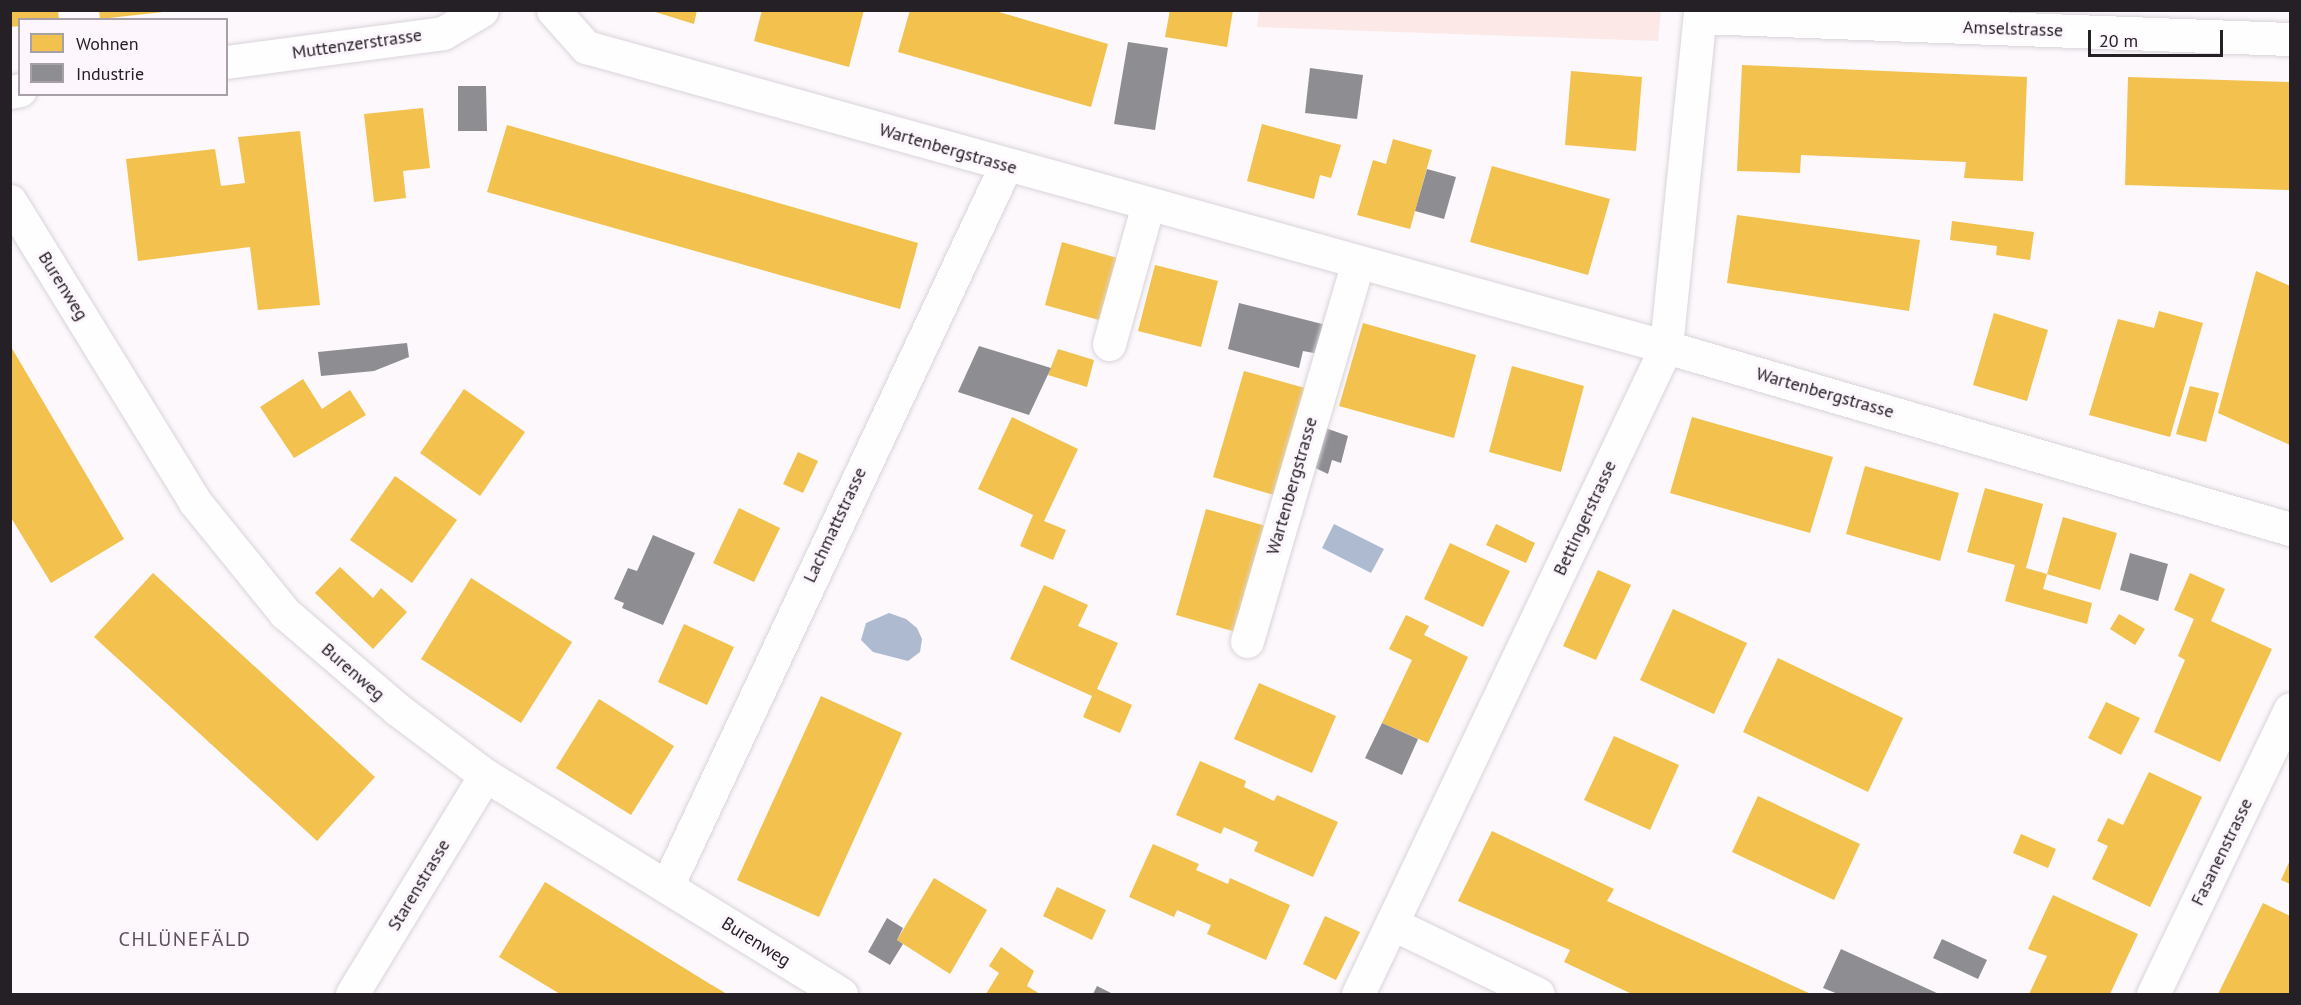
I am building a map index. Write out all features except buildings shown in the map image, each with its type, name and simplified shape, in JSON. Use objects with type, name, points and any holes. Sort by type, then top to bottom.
[{"type":"street","name":"Muttenzerstrasse","points":[[228,62],[443,33],[482,10]]},
{"type":"street","name":"Wartenbergstrasse","points":[[553,10],[586,47],[1666,347],[2290,529]]},
{"type":"street","name":"Amselstrasse","points":[[1700,14],[2290,39]]},
{"type":"street","name":"Bettingerstrasse","points":[[1358,994],[1666,347],[1700,14]]},
{"type":"street","name":"Lachmattstrasse","points":[[667,886],[1006,165]]},
{"type":"street","name":"Burenweg","points":[[10,201],[195,502],[285,613],[397,710],[485,775],[841,994]]},
{"type":"street","points":[[1109,344],[1148,204]]},
{"type":"street","name":"Wartenbergstrasse","points":[[1247,641],[1358,262]]},
{"type":"street","name":"Fasanenstrasse","points":[[2152,994],[2290,709]]},
{"type":"street","name":"Starenstrasse","points":[[352,994],[485,775]]},
{"type":"street","points":[[1393,924],[1538,994]]},
{"type":"shaded area","points":[[1259,10],[1661,11],[1658,41],[1257,27]]},
{"type":"water","points":[[1334,524],[1384,549],[1371,573],[1322,548]]},
{"type":"water","points":[[889,613],[906,619],[917,628],[922,639],[920,652],[908,661],[873,652],[861,640],[866,623]]},
{"type":"district","name":"CHLÜNEFÄLD","points":[[185,939]]}]
